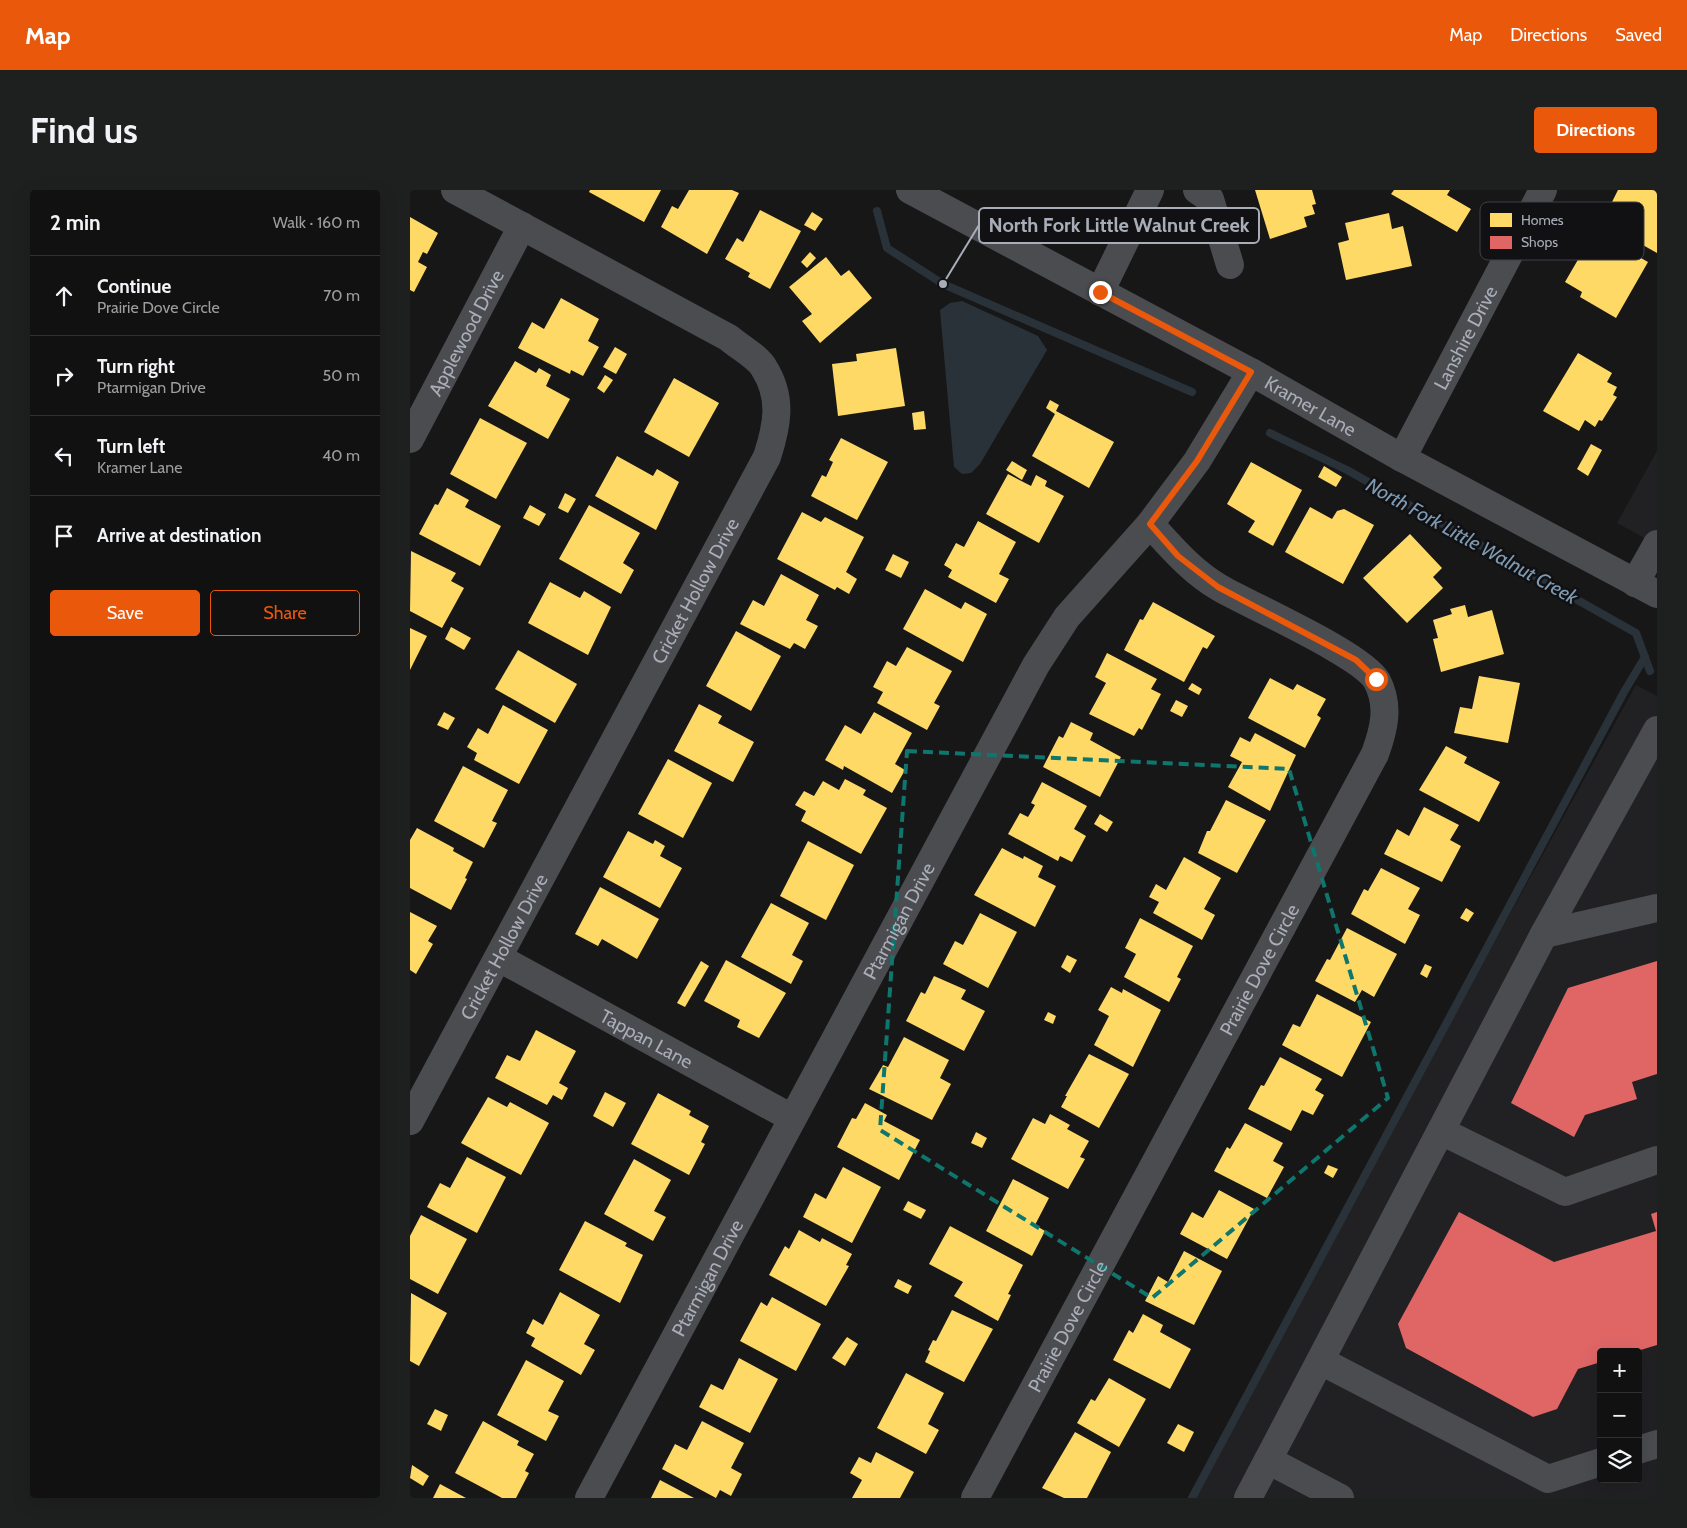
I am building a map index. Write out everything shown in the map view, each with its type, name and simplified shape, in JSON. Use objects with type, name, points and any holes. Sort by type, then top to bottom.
[{"type":"street","name":"Cricket Hollow Drive","points":[[410,1122],[767,457],[777,426],[776,397],[764,366],[729,338],[455,190]]},
{"type":"street","name":"Kramer Lane","points":[[910,190],[1251,372],[1402,458],[1646,589]]},
{"type":"street","points":[[1100,292],[1150,190]]},
{"type":"street","points":[[1197,190],[1210,199],[1230,265]]},
{"type":"street","name":"Lanshire Drive","points":[[1537,202],[1543,190]]},
{"type":"street","name":"Applewood Drive","points":[[410,439],[522,226]]},
{"type":"street","name":"Lanshire Drive","points":[[1402,458],[1506,260]]},
{"type":"street","name":"Ptarmigan Drive","points":[[589,1498],[1036,665],[1066,617],[1150,524],[1197,461],[1251,372]]},
{"type":"street","name":"Prairie Dove Circle","points":[[975,1498],[1375,754],[1384,727],[1385,701],[1376,679],[1356,660],[1218,587],[1178,556],[1150,524]]},
{"type":"street","points":[[1646,589],[1657,544]]},
{"type":"street","points":[[1248,1498],[1544,934],[1657,730]]},
{"type":"street","points":[[1544,934],[1657,908]]},
{"type":"street","name":"Tappan Lane","points":[[499,958],[792,1118]]},
{"type":"street","points":[[1441,1131],[1565,1192],[1657,1160]]},
{"type":"street","points":[[1321,1361],[1548,1479],[1597,1463]]},
{"type":"street","points":[[1642,1449],[1657,1444]]},
{"type":"street","points":[[1268,1460],[1340,1498]]},
{"type":"highlighted area","points":[[907,751],[1289,769],[1388,1098],[1152,1298],[880,1130]]},
{"type":"shaded area","points":[[962,301],[1038,336],[1047,350],[980,464],[971,473],[962,474],[954,467],[940,310],[950,303]]},
{"type":"shaded area","points":[[1657,451],[1657,545],[1617,523]]},
{"type":"shaded area","points":[[1636,685],[1657,696],[1657,1498],[1189,1498]]},
{"type":"building: Homes","points":[[590,190],[661,190],[644,222],[589,192]]},
{"type":"building: Homes","points":[[689,190],[732,190],[739,193],[707,254],[661,227],[672,206],[678,209]]},
{"type":"building: Homes","points":[[1255,190],[1312,190],[1316,204],[1312,205],[1315,214],[1304,217],[1307,227],[1270,239]]},
{"type":"building: Homes","points":[[1394,190],[1450,190],[1447,195],[1471,209],[1457,232],[1391,194]]},
{"type":"building: Homes","points":[[1618,190],[1657,190],[1657,253],[1644,246],[1644,202],[1612,202]]},
{"type":"building: Homes","points":[[760,210],[801,231],[770,289],[748,277],[750,273],[725,259],[737,238],[743,242]]},
{"type":"building: Homes","points":[[812,212],[823,219],[815,231],[804,225]]},
{"type":"building: Homes","points":[[1389,213],[1392,229],[1403,226],[1412,266],[1346,280],[1338,243],[1349,240],[1345,223]]},
{"type":"building: Homes","points":[[410,217],[438,233],[427,254],[423,252],[418,262],[427,267],[414,292],[410,290]]},
{"type":"building: Homes","points":[[810,252],[816,258],[807,268],[801,262]]},
{"type":"building: Homes","points":[[826,257],[841,276],[849,270],[872,298],[820,343],[802,321],[812,314],[789,287]]},
{"type":"building: Homes","points":[[1578,260],[1644,260],[1648,262],[1616,318],[1580,297],[1582,292],[1565,282]]},
{"type":"building: Homes","points":[[561,298],[599,319],[588,341],[599,347],[583,376],[571,370],[570,374],[518,348],[532,322],[544,329]]},
{"type":"building: Homes","points":[[615,347],[627,354],[616,374],[603,367]]},
{"type":"building: Homes","points":[[896,348],[905,406],[838,416],[832,364],[857,361],[856,354]]},
{"type":"building: Homes","points":[[1578,353],[1612,373],[1607,382],[1617,387],[1613,395],[1617,397],[1602,421],[1599,420],[1595,427],[1585,420],[1579,431],[1543,411]]},
{"type":"building: Homes","points":[[515,361],[536,373],[539,368],[551,375],[546,386],[570,399],[548,439],[488,406]]},
{"type":"building: Homes","points":[[605,375],[613,380],[604,393],[597,388]]},
{"type":"building: Homes","points":[[674,378],[719,403],[689,457],[644,432]]},
{"type":"building: Homes","points":[[1050,400],[1059,405],[1056,411],[1114,442],[1089,488],[1032,456],[1055,414],[1046,408]]},
{"type":"building: Homes","points":[[924,411],[926,429],[914,430],[912,413]]},
{"type":"building: Homes","points":[[480,418],[527,443],[496,499],[450,474]]},
{"type":"building: Homes","points":[[841,438],[888,462],[857,520],[811,496],[822,475],[826,477],[833,462],[829,460]]},
{"type":"building: Homes","points":[[1591,444],[1602,450],[1588,476],[1577,469]]},
{"type":"building: Homes","points":[[617,456],[653,476],[657,469],[679,482],[656,530],[595,496]]},
{"type":"building: Homes","points":[[1012,461],[1027,470],[1022,480],[1006,470]]},
{"type":"building: Homes","points":[[1251,462],[1302,490],[1273,546],[1248,532],[1255,521],[1227,504]]},
{"type":"building: Homes","points":[[1324,466],[1342,477],[1336,487],[1318,477]]},
{"type":"building: Homes","points":[[1008,474],[1031,486],[1036,475],[1047,481],[1045,486],[1064,496],[1039,543],[986,514]]},
{"type":"building: Homes","points":[[447,488],[469,500],[465,507],[501,526],[480,566],[419,534],[435,504],[438,505]]},
{"type":"building: Homes","points":[[565,493],[576,499],[568,513],[558,508]]},
{"type":"building: Homes","points":[[530,505],[546,514],[539,526],[523,518]]},
{"type":"building: Homes","points":[[589,505],[640,533],[623,563],[634,570],[621,594],[559,559]]},
{"type":"building: Homes","points":[[1310,507],[1332,519],[1337,511],[1344,509],[1374,525],[1343,584],[1285,552]]},
{"type":"building: Homes","points":[[802,512],[821,522],[825,517],[864,537],[846,572],[857,579],[849,594],[837,587],[835,590],[777,559]]},
{"type":"building: Homes","points":[[978,521],[1016,542],[999,574],[1009,579],[996,603],[948,577],[952,570],[944,565],[956,543],[964,547]]},
{"type":"building: Homes","points":[[1410,534],[1442,568],[1433,577],[1443,588],[1407,623],[1363,578]]},
{"type":"building: Homes","points":[[411,551],[456,573],[451,581],[464,588],[442,628],[410,611]]},
{"type":"building: Homes","points":[[893,554],[909,562],[901,578],[885,570]]},
{"type":"building: Homes","points":[[781,574],[819,595],[806,620],[818,626],[805,649],[794,643],[790,649],[740,624],[753,600],[764,606]]},
{"type":"building: Homes","points":[[550,582],[580,598],[584,591],[611,607],[588,655],[528,623]]},
{"type":"building: Homes","points":[[925,589],[961,609],[965,602],[987,614],[963,662],[903,629]]},
{"type":"building: Homes","points":[[1153,602],[1215,636],[1207,649],[1203,647],[1184,682],[1124,650],[1140,619],[1143,620]]},
{"type":"building: Homes","points":[[1465,605],[1468,617],[1492,610],[1504,654],[1441,672],[1433,639],[1438,638],[1433,620],[1452,614],[1450,609]]},
{"type":"building: Homes","points":[[451,627],[471,638],[464,650],[445,639]]},
{"type":"building: Homes","points":[[410,628],[427,636],[410,670]]},
{"type":"building: Homes","points":[[736,631],[781,656],[751,711],[706,686]]},
{"type":"building: Homes","points":[[907,647],[952,671],[934,703],[940,706],[927,730],[877,703],[883,692],[873,687],[887,661],[896,666]]},
{"type":"building: Homes","points":[[518,650],[577,684],[555,723],[495,689]]},
{"type":"building: Homes","points":[[1107,653],[1157,679],[1151,689],[1161,694],[1142,730],[1139,728],[1134,736],[1089,714],[1106,683],[1095,677]]},
{"type":"building: Homes","points":[[1479,676],[1520,683],[1508,743],[1454,733],[1460,707],[1472,709]]},
{"type":"building: Homes","points":[[1270,678],[1293,690],[1297,684],[1326,699],[1317,715],[1321,718],[1305,748],[1248,718]]},
{"type":"building: Homes","points":[[1192,683],[1202,689],[1199,695],[1188,689]]},
{"type":"building: Homes","points":[[1176,700],[1188,706],[1182,717],[1170,711]]},
{"type":"building: Homes","points":[[699,704],[722,716],[718,723],[754,742],[733,782],[674,751]]},
{"type":"building: Homes","points":[[503,705],[548,730],[519,784],[474,760],[477,753],[467,747],[478,728],[488,734]]},
{"type":"building: Homes","points":[[444,712],[455,718],[448,730],[437,725]]},
{"type":"building: Homes","points":[[874,712],[912,733],[895,764],[905,770],[892,793],[844,766],[843,770],[825,760],[845,725],[861,734]]},
{"type":"building: Homes","points":[[1071,722],[1093,733],[1090,740],[1121,757],[1100,797],[1043,767],[1059,736],[1063,738]]},
{"type":"building: Homes","points":[[1255,733],[1296,755],[1270,811],[1228,787],[1242,762],[1230,756],[1240,737],[1250,742]]},
{"type":"building: Homes","points":[[1446,746],[1467,757],[1464,763],[1500,782],[1479,822],[1419,790]]},
{"type":"building: Homes","points":[[668,759],[712,783],[683,838],[638,814]]},
{"type":"building: Homes","points":[[463,766],[508,790],[492,821],[497,823],[484,848],[434,821]]},
{"type":"building: Homes","points":[[845,779],[866,790],[863,795],[887,808],[861,854],[801,821],[806,811],[795,805],[804,791],[814,796],[823,781],[839,790]]},
{"type":"building: Homes","points":[[1042,782],[1087,806],[1074,829],[1086,836],[1072,862],[1060,856],[1058,861],[1008,834],[1020,813],[1028,817],[1035,805],[1031,803]]},
{"type":"building: Homes","points":[[1226,800],[1266,820],[1237,873],[1198,853],[1207,831],[1210,831]]},
{"type":"building: Homes","points":[[1424,807],[1459,825],[1450,840],[1461,846],[1442,882],[1384,854],[1397,829],[1409,836]]},
{"type":"building: Homes","points":[[1100,814],[1113,822],[1107,832],[1094,824]]},
{"type":"building: Homes","points":[[417,828],[454,848],[453,851],[473,862],[465,878],[467,879],[451,910],[410,888],[410,840]]},
{"type":"building: Homes","points":[[628,831],[653,844],[655,840],[665,846],[660,856],[682,868],[660,908],[603,877]]},
{"type":"building: Homes","points":[[808,841],[854,865],[826,920],[780,896]]},
{"type":"building: Homes","points":[[1002,848],[1023,859],[1024,856],[1043,866],[1038,877],[1056,886],[1035,927],[974,895]]},
{"type":"building: Homes","points":[[1184,857],[1221,878],[1204,909],[1215,915],[1202,940],[1153,913],[1159,902],[1149,897],[1156,884],[1166,890]]},
{"type":"building: Homes","points":[[1381,868],[1420,888],[1408,909],[1420,915],[1405,944],[1351,914],[1364,889],[1368,891]]},
{"type":"building: Homes","points":[[600,887],[659,919],[637,959],[602,939],[598,946],[575,934]]},
{"type":"building: Homes","points":[[771,903],[809,923],[792,955],[803,961],[791,984],[741,957]]},
{"type":"building: Homes","points":[[1466,908],[1474,913],[1468,922],[1460,918]]},
{"type":"building: Homes","points":[[410,912],[437,926],[428,941],[433,944],[416,974],[410,970]]},
{"type":"building: Homes","points":[[980,913],[1017,932],[988,988],[943,964],[955,941],[963,945]]},
{"type":"building: Homes","points":[[1140,918],[1193,946],[1177,977],[1181,979],[1169,1002],[1124,977],[1136,954],[1125,948]]},
{"type":"building: Homes","points":[[1347,928],[1397,954],[1374,997],[1362,990],[1355,1002],[1315,981],[1327,959],[1330,960]]},
{"type":"building: Homes","points":[[1067,955],[1077,960],[1070,973],[1061,967]]},
{"type":"building: Homes","points":[[726,960],[786,993],[759,1038],[737,1027],[740,1020],[704,1001]]},
{"type":"building: Homes","points":[[701,961],[709,966],[685,1007],[677,1003]]},
{"type":"building: Homes","points":[[1425,964],[1432,967],[1427,978],[1420,974]]},
{"type":"building: Homes","points":[[934,976],[966,990],[961,999],[985,1011],[964,1051],[906,1021],[921,992],[925,994]]},
{"type":"building: Homes","points":[[1111,987],[1122,993],[1123,989],[1161,1010],[1133,1067],[1094,1045],[1109,1016],[1098,1010]]},
{"type":"building: Homes","points":[[1317,994],[1371,1022],[1342,1077],[1282,1045],[1293,1024],[1300,1027]]},
{"type":"building: Homes","points":[[1048,1012],[1056,1016],[1053,1024],[1044,1020]]},
{"type":"building: Homes","points":[[536,1030],[576,1051],[559,1083],[568,1088],[562,1100],[553,1095],[547,1105],[495,1078],[507,1055],[520,1061]]},
{"type":"building: Homes","points":[[904,1037],[949,1060],[940,1078],[951,1084],[932,1120],[869,1089],[883,1065],[888,1067]]},
{"type":"building: Homes","points":[[1089,1054],[1129,1074],[1099,1128],[1061,1107],[1067,1096],[1065,1096]]},
{"type":"building: Homes","points":[[1280,1057],[1322,1079],[1315,1090],[1324,1095],[1313,1115],[1302,1110],[1291,1131],[1248,1109],[1261,1085],[1264,1086]]},
{"type":"building: Homes","points":[[605,1092],[626,1103],[613,1127],[593,1116]]},
{"type":"building: Homes","points":[[658,1093],[691,1111],[689,1115],[709,1126],[701,1142],[705,1144],[689,1175],[631,1144]]},
{"type":"building: Homes","points":[[488,1097],[507,1107],[510,1102],[549,1123],[521,1175],[461,1143]]},
{"type":"building: Homes","points":[[865,1103],[887,1115],[884,1121],[920,1140],[899,1180],[837,1147],[852,1118],[856,1119]]},
{"type":"building: Homes","points":[[1050,1114],[1070,1125],[1067,1129],[1089,1141],[1080,1157],[1085,1159],[1068,1189],[1011,1159],[1033,1118],[1045,1124]]},
{"type":"building: Homes","points":[[1245,1123],[1283,1143],[1273,1161],[1284,1167],[1267,1198],[1214,1171],[1227,1147],[1230,1149]]},
{"type":"building: Homes","points":[[976,1132],[987,1138],[982,1148],[971,1143]]},
{"type":"building: Homes","points":[[467,1157],[506,1177],[477,1233],[427,1207],[440,1183],[450,1188]]},
{"type":"building: Homes","points":[[634,1159],[671,1180],[654,1211],[666,1217],[653,1241],[604,1214]]},
{"type":"building: Homes","points":[[1328,1165],[1338,1169],[1333,1178],[1324,1173]]},
{"type":"building: Homes","points":[[843,1167],[881,1187],[852,1243],[803,1217],[815,1193],[826,1199]]},
{"type":"building: Homes","points":[[1013,1179],[1049,1198],[1035,1225],[1045,1231],[1032,1256],[986,1231]]},
{"type":"building: Homes","points":[[1219,1190],[1254,1209],[1227,1259],[1180,1234],[1192,1212],[1203,1218]]},
{"type":"building: Homes","points":[[908,1201],[926,1210],[921,1219],[903,1210]]},
{"type":"building: Homes","points":[[421,1215],[467,1239],[438,1294],[410,1279],[410,1236]]},
{"type":"building: Homes","points":[[585,1221],[627,1243],[625,1246],[643,1255],[620,1303],[559,1270]]},
{"type":"building: Homes","points":[[950,1226],[1023,1265],[1008,1294],[1011,1295],[998,1321],[954,1296],[963,1282],[929,1264]]},
{"type":"building: Homes","points":[[799,1230],[820,1242],[822,1238],[852,1254],[846,1265],[849,1266],[826,1306],[769,1275],[785,1246],[789,1249]]},
{"type":"building: Homes","points":[[1184,1251],[1222,1271],[1194,1325],[1145,1301],[1158,1276],[1168,1282]]},
{"type":"building: Homes","points":[[898,1279],[912,1286],[908,1294],[894,1287]]},
{"type":"building: Homes","points":[[560,1292],[600,1315],[584,1344],[595,1350],[581,1375],[531,1346],[535,1338],[526,1333],[533,1319],[543,1325]]},
{"type":"building: Homes","points":[[411,1293],[447,1313],[419,1366],[410,1361]]},
{"type":"building: Homes","points":[[772,1297],[821,1324],[796,1371],[740,1341],[761,1302],[767,1306]]},
{"type":"building: Homes","points":[[952,1310],[993,1329],[964,1382],[925,1362],[933,1340],[936,1341]]},
{"type":"building: Homes","points":[[1143,1314],[1163,1325],[1160,1332],[1191,1349],[1170,1389],[1113,1360],[1129,1330],[1133,1333]]},
{"type":"building: Homes","points":[[847,1337],[858,1344],[845,1366],[832,1358]]},
{"type":"building: Homes","points":[[739,1358],[778,1379],[750,1433],[699,1407],[711,1384],[723,1390]]},
{"type":"building: Homes","points":[[526,1360],[564,1381],[548,1411],[559,1416],[546,1441],[497,1415]]},
{"type":"building: Homes","points":[[906,1373],[944,1393],[928,1424],[939,1430],[926,1454],[877,1428]]},
{"type":"building: Homes","points":[[1109,1378],[1146,1399],[1119,1447],[1077,1423],[1091,1399],[1095,1401]]},
{"type":"building: Homes","points":[[435,1409],[448,1415],[441,1431],[427,1424]]},
{"type":"building: Homes","points":[[483,1421],[519,1441],[517,1445],[534,1454],[525,1471],[529,1473],[516,1498],[502,1498],[455,1473]]},
{"type":"building: Homes","points":[[702,1421],[744,1443],[731,1468],[742,1474],[731,1496],[720,1490],[716,1498],[662,1469],[675,1444],[687,1450]]},
{"type":"building: Homes","points":[[1178,1424],[1194,1432],[1184,1452],[1167,1443]]},
{"type":"building: Homes","points":[[1075,1432],[1111,1452],[1087,1498],[1064,1498],[1042,1488]]},
{"type":"building: Homes","points":[[876,1452],[914,1472],[900,1498],[852,1498],[862,1480],[850,1473],[859,1457],[871,1463]]},
{"type":"building: Homes","points":[[412,1465],[429,1476],[423,1486],[410,1478]]},
{"type":"building: Homes","points":[[660,1480],[694,1498],[651,1498]]},
{"type":"building: Homes","points":[[440,1484],[466,1498],[433,1498]]},
{"type":"building: Shops","points":[[1657,961],[1657,1074],[1632,1082],[1637,1099],[1585,1115],[1574,1137],[1511,1103],[1568,988]]},
{"type":"building: Shops","points":[[1459,1212],[1554,1262],[1656,1231],[1651,1214],[1657,1212],[1657,1345],[1642,1350],[1642,1348],[1597,1348],[1597,1363],[1578,1369],[1557,1409],[1533,1417],[1406,1348],[1398,1324]]},
{"type":"waterway","name":"North Fork Little Walnut Creek","points":[[877,211],[887,248],[943,284],[1192,392]]},
{"type":"waterway","name":"North Fork Little Walnut Creek","points":[[1270,433],[1347,470],[1636,633],[1650,671]]},
{"type":"waterway","points":[[1192,1498],[1624,692],[1645,657]]},
{"type":"place","name":"North Fork Little Walnut Creek","points":[[943,284]]},
{"type":"route","points":[[1100,292],[1251,372],[1197,461],[1150,524],[1178,556],[1218,587],[1356,660],[1376,679]]}]
